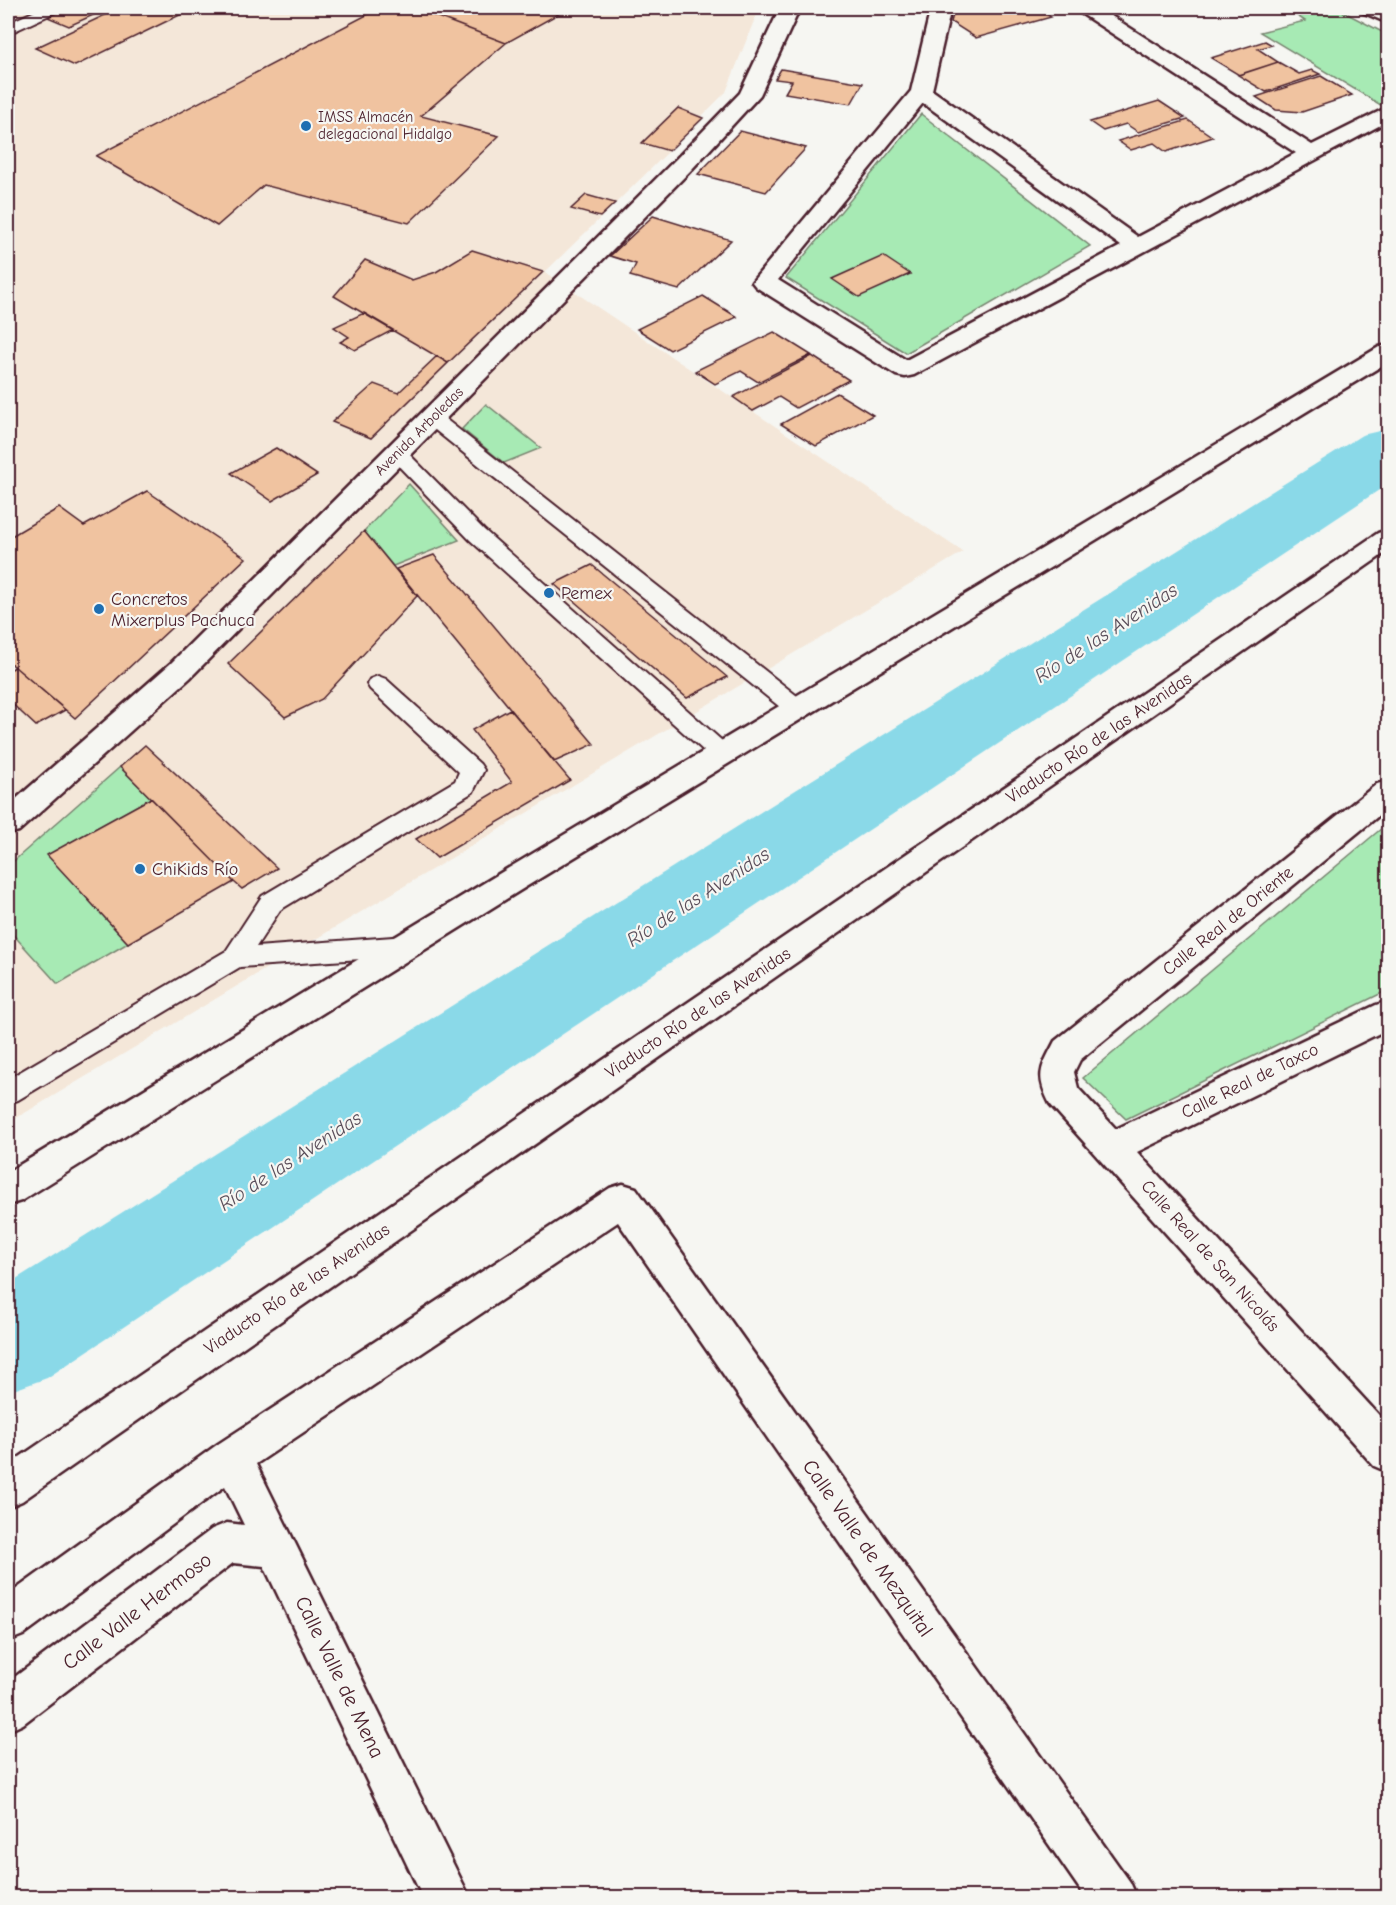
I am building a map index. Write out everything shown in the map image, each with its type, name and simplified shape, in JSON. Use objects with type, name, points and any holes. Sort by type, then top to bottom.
[{"type":"street","name":"Avenida Arboledas","points":[[8,823],[180,671],[675,173],[749,95],[790,8]]},
{"type":"street","points":[[941,8],[921,92],[764,282],[905,370],[1389,113]]},
{"type":"street","points":[[1086,8],[1312,154]]},
{"type":"street","points":[[1369,8],[1389,17]]},
{"type":"street","points":[[921,92],[1137,247]]},
{"type":"street","points":[[8,1190],[722,754],[1389,352]]},
{"type":"street","name":"Viaducto Río de las Avenidas","points":[[8,1488],[1389,539]]},
{"type":"street","name":"Calle Real de Oriente","points":[[1067,1051],[1389,792]]},
{"type":"street","name":"Calle Real de Taxco","points":[[1112,1148],[1389,1014]]},
{"type":"street","name":"Calle Real de San Nicolás","points":[[1067,1051],[1057,1072],[1062,1094],[1389,1453]]},
{"type":"street","name":"Calle Valle de Mezquital","points":[[232,1457],[623,1199],[1114,1898]]},
{"type":"street","points":[[8,1620],[232,1457]]},
{"type":"street","name":"Calle Valle de Mena","points":[[232,1457],[447,1898]]},
{"type":"street","name":"Calle Valle Hermoso","points":[[8,1709],[226,1543],[276,1547]]},
{"type":"lane","points":[[8,28],[53,8]]},
{"type":"lane","points":[[432,418],[798,709]]},
{"type":"lane","points":[[397,453],[477,535],[722,754]]},
{"type":"lane","points":[[8,1092],[235,958],[271,903],[465,786],[472,770],[378,684]]},
{"type":"lane","points":[[235,958],[407,946]]},
{"type":"shaded area","points":[[8,8],[759,8],[726,92],[701,117],[703,118],[545,272],[963,552],[8,1123]]},
{"type":"green space","points":[[1285,8],[1336,8],[1388,35],[1388,102],[1384,107],[1260,32],[1305,21]]},
{"type":"green space","points":[[921,114],[1090,246],[906,353],[786,278]]},
{"type":"green space","points":[[486,404],[541,448],[504,463],[462,429]]},
{"type":"green space","points":[[409,484],[459,540],[393,566],[364,531]]},
{"type":"green space","points":[[120,767],[151,798],[48,855],[128,943],[58,984],[8,929],[8,866]]},
{"type":"green space","points":[[1388,823],[1388,990],[1126,1119],[1083,1078]]},
{"type":"building","points":[[59,8],[94,8],[102,11],[69,26],[43,15]]},
{"type":"building","points":[[120,8],[194,8],[75,66],[35,48]]},
{"type":"building","name":"IMSS Almacén delegacional Hidalgo","points":[[380,8],[414,8],[506,43],[421,116],[499,136],[409,223],[264,185],[217,226],[96,156]]},
{"type":"building","points":[[414,8],[569,8],[506,43]]},
{"type":"building","points":[[955,8],[1036,8],[1051,17],[976,38],[951,22]]},
{"type":"building","points":[[1265,41],[1272,45],[1258,49],[1278,62],[1239,75],[1211,58]]},
{"type":"building","points":[[1278,62],[1299,74],[1312,70],[1320,74],[1266,92],[1238,75]]},
{"type":"building","points":[[781,69],[863,83],[851,104],[785,93],[792,81],[775,79]]},
{"type":"building","points":[[1321,76],[1352,95],[1302,112],[1276,110],[1256,97]]},
{"type":"building","points":[[1159,101],[1185,118],[1138,132],[1126,124],[1103,131],[1090,122]]},
{"type":"building","points":[[678,108],[703,118],[669,151],[642,143]]},
{"type":"building","points":[[1188,120],[1213,137],[1166,152],[1154,143],[1131,150],[1118,141]]},
{"type":"building","points":[[740,131],[806,148],[766,192],[698,174]]},
{"type":"building","points":[[586,195],[615,203],[600,217],[571,209]]},
{"type":"building","points":[[653,216],[731,240],[679,290],[630,276],[636,264],[610,256]]},
{"type":"building","points":[[472,250],[543,272],[448,363],[334,296],[365,260],[412,280],[436,272]]},
{"type":"building","points":[[883,256],[910,274],[859,297],[832,279]]},
{"type":"building","points":[[703,296],[737,317],[670,350],[637,329]]},
{"type":"building","points":[[364,313],[393,330],[355,350],[340,342],[349,337],[334,327]]},
{"type":"building","points":[[774,332],[811,355],[758,382],[741,371],[715,384],[695,371]]},
{"type":"building","points":[[437,356],[448,363],[371,438],[332,422],[374,384],[398,393]]},
{"type":"building","points":[[812,356],[849,380],[796,408],[779,397],[753,411],[733,397]]},
{"type":"building","points":[[837,393],[873,415],[816,446],[781,424]]},
{"type":"building","points":[[276,448],[317,475],[272,501],[231,473]]},
{"type":"building","name":"Concretos Mixerplus Pachuca","points":[[147,491],[246,558],[75,718],[8,661],[8,538],[59,508],[84,526]]},
{"type":"building","points":[[364,531],[417,596],[322,699],[285,717],[228,664]]},
{"type":"building","points":[[434,555],[594,744],[554,762],[396,569]]},
{"type":"building","points":[[592,565],[727,677],[687,698],[554,584]]},
{"type":"building","points":[[15,667],[65,710],[36,726],[8,700],[8,671]]},
{"type":"building","points":[[510,709],[570,780],[437,858],[416,839],[512,782],[472,730]]},
{"type":"building","points":[[145,745],[277,868],[242,889],[234,882],[120,767]]},
{"type":"building","name":"ChiKids Río","points":[[151,798],[234,882],[128,943],[47,855]]},
{"type":"waterway","name":"Río de las Avenidas","points":[[8,1343],[1388,451]]},
{"type":"place","name":"IMSS Almacén delegacional Hidalgo","points":[[306,126]]},
{"type":"place","name":"Pemex","points":[[549,593]]},
{"type":"place","name":"Concretos Mixerplus Pachuca","points":[[99,609]]},
{"type":"place","name":"ChiKids Río","points":[[140,869]]}]
